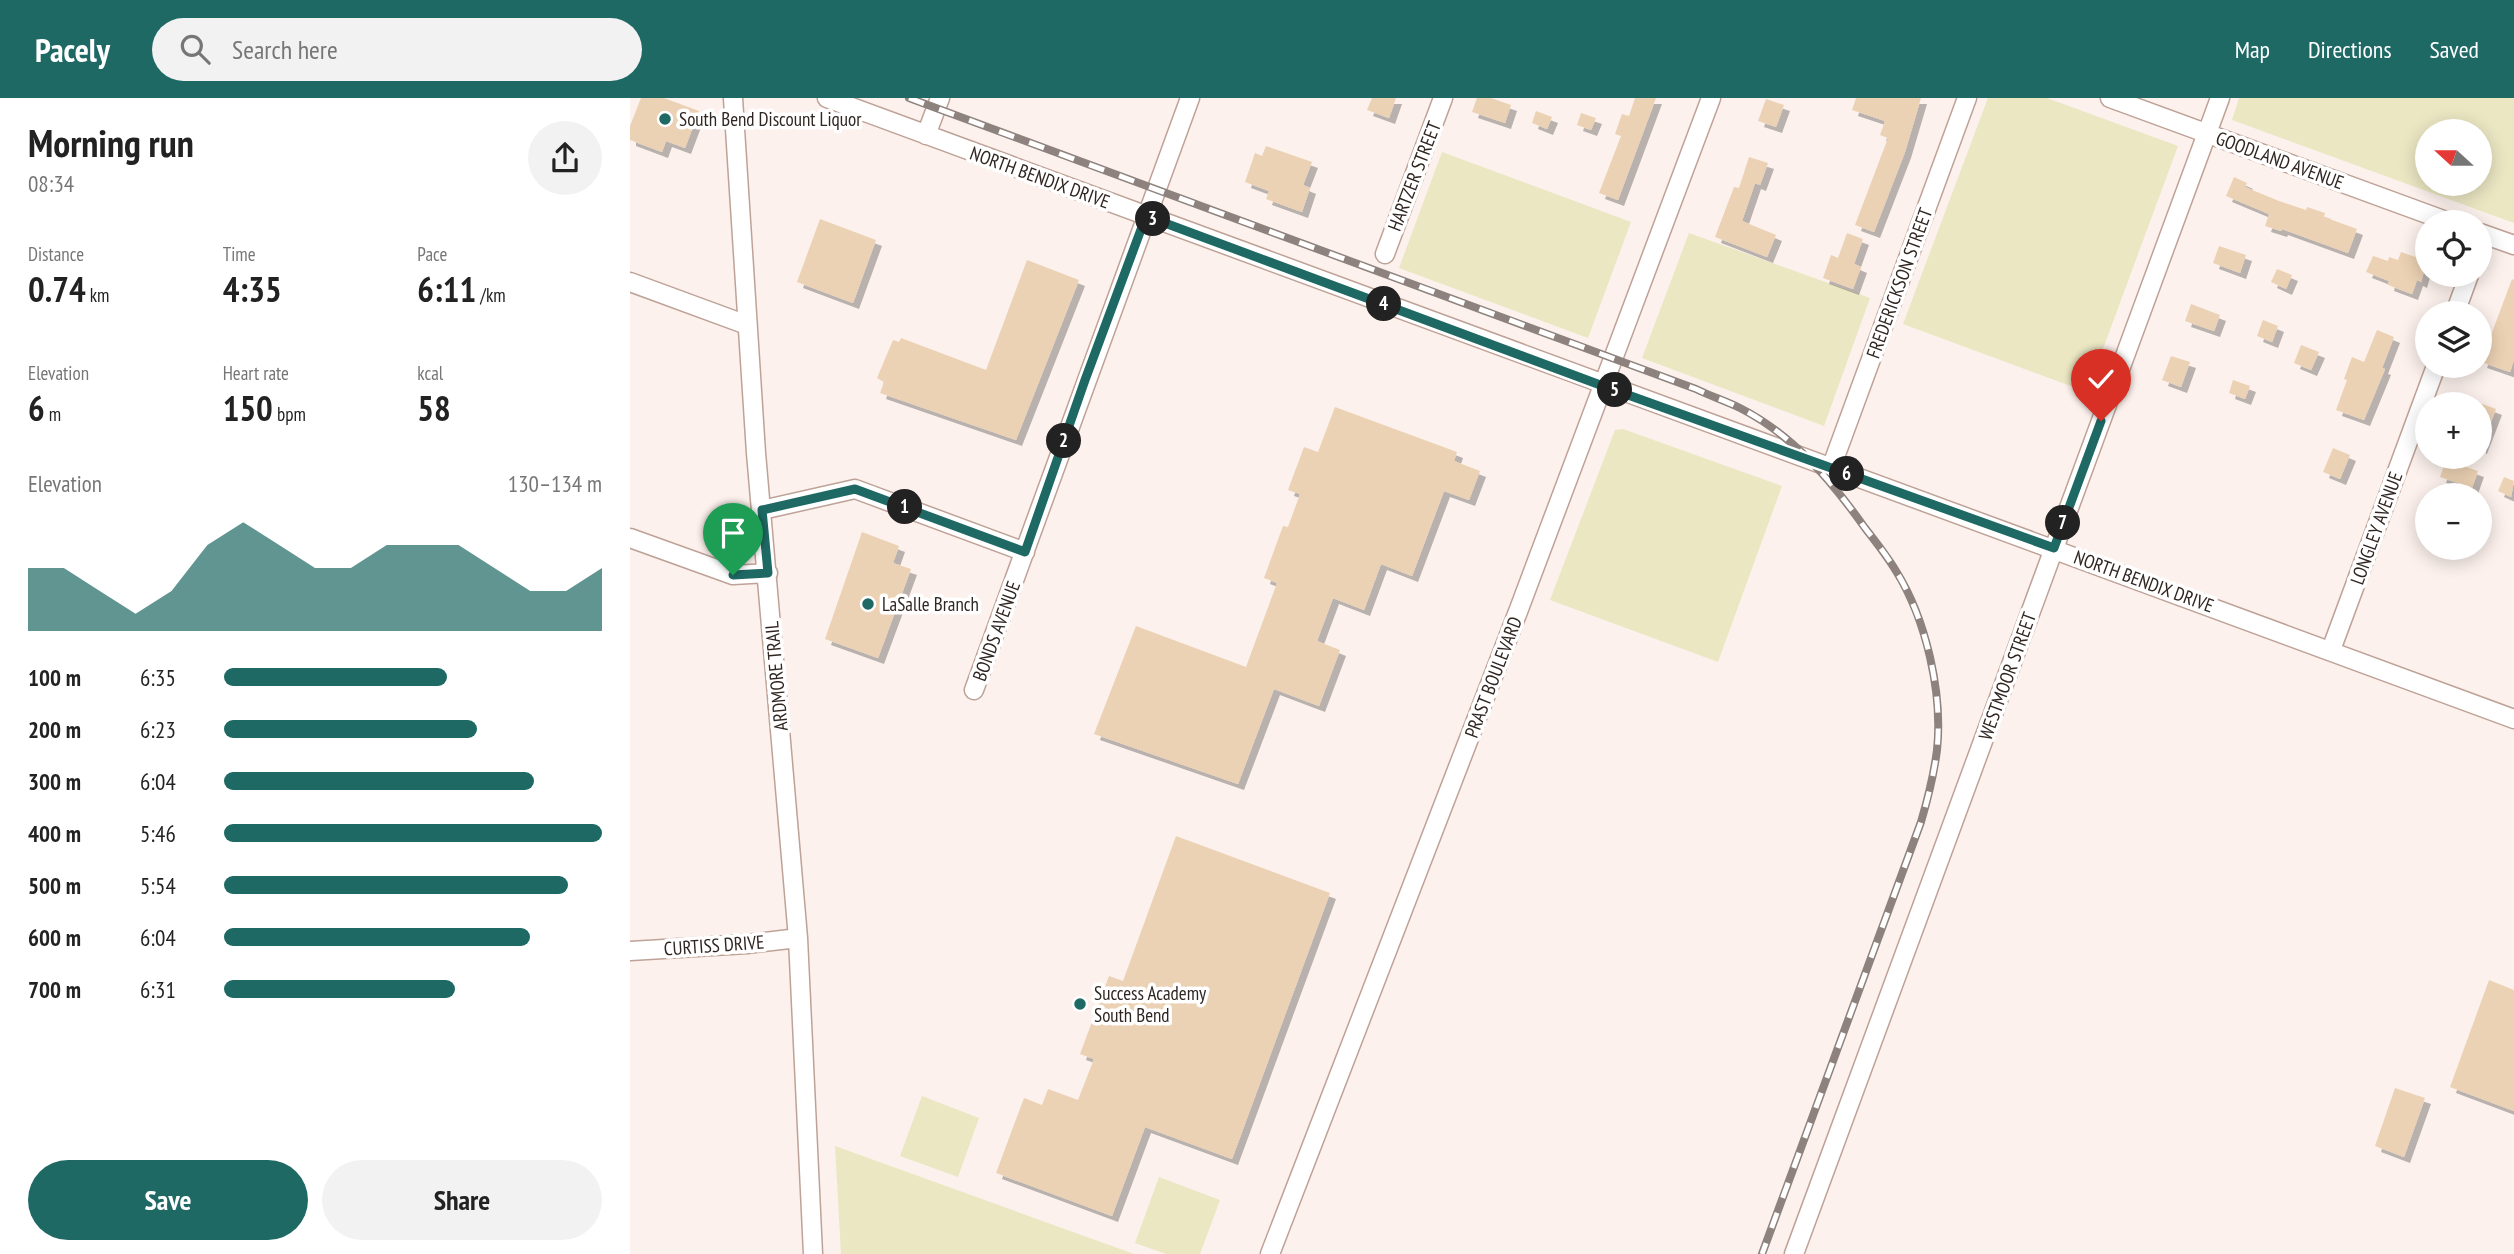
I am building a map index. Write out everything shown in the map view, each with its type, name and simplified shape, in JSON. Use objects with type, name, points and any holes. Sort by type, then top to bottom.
[{"type":"street","name":"ARDMORE TRAIL","points":[[733,98],[747,325],[798,938],[813,1254]]},
{"type":"street","name":"NORTH BENDIX DRIVE","points":[[827,98],[1603,386],[2054,548],[2514,719]]},
{"type":"street","points":[[926,135],[940,98]]},
{"type":"street","name":"BONDS AVENUE","points":[[974,690],[1190,98]]},
{"type":"street","name":"HARTZER STREET","points":[[1385,254],[1443,98]]},
{"type":"street","name":"PRAST BOULEVARD","points":[[1270,1254],[1711,98]]},
{"type":"street","name":"FREDERICKSON STREET","points":[[1831,468],[1967,98]]},
{"type":"street","name":"GOODLAND AVENUE","points":[[2110,98],[2416,210]]},
{"type":"street","name":"WESTMOOR STREET","points":[[1794,1254],[2220,98]]},
{"type":"street","points":[[2492,241],[2514,246]]},
{"type":"street","points":[[630,282],[747,325]]},
{"type":"street","name":"LONGLEY AVENUE","points":[[2331,650],[2432,378]]},
{"type":"street","points":[[762,510],[855,489],[1025,552]]},
{"type":"street","points":[[630,538],[733,575],[768,573]]},
{"type":"street","name":"CURTISS DRIVE","points":[[630,951],[798,938]]},
{"type":"shaded area","points":[[1988,98],[2047,98],[2178,146],[2087,392],[1903,324]]},
{"type":"shaded area","points":[[2239,98],[2514,98],[2514,223],[2492,215],[2492,210],[2478,210],[2440,196],[2492,196],[2492,119],[2415,119],[2415,187],[2232,120]]},
{"type":"shaded area","points":[[1442,152],[1631,222],[1588,338],[1399,268]]},
{"type":"shaded area","points":[[1689,233],[1870,298],[1824,426],[1642,358]]},
{"type":"shaded area","points":[[1623,429],[1782,486],[1718,662],[1550,600],[1615,430]]},
{"type":"shaded area","points":[[922,1096],[979,1118],[958,1177],[900,1156]]},
{"type":"shaded area","points":[[835,1146],[1134,1254],[841,1254]]},
{"type":"shaded area","points":[[1159,1177],[1220,1200],[1200,1254],[1166,1254],[1135,1243]]},
{"type":"building","name":"South Bend Discount Liquor","points":[[641,98],[664,98],[699,111],[685,148],[666,141],[662,152],[630,140],[630,126]]},
{"type":"building","points":[[1372,98],[1396,98],[1389,118],[1367,110]]},
{"type":"building","points":[[1477,98],[1491,98],[1511,105],[1505,123],[1472,112]]},
{"type":"building","points":[[1635,98],[1656,98],[1618,200],[1599,193],[1621,136],[1615,134],[1622,114],[1629,116]]},
{"type":"building","points":[[1856,98],[1921,98],[1905,152],[1874,232],[1855,225],[1888,138],[1880,135],[1885,121],[1852,110]]},
{"type":"building","points":[[1766,99],[1784,105],[1776,127],[1758,121]]},
{"type":"building","points":[[1536,111],[1552,117],[1547,129],[1532,123]]},
{"type":"building","points":[[1581,113],[1596,118],[1591,130],[1577,125]]},
{"type":"building","points":[[1266,146],[1312,162],[1303,185],[1310,188],[1302,212],[1266,199],[1269,191],[1245,182],[1255,153],[1262,156]]},
{"type":"building","points":[[1749,157],[1768,163],[1760,185],[1755,183],[1742,221],[1776,235],[1767,257],[1715,237],[1734,187],[1739,188]]},
{"type":"building","points":[[2234,177],[2247,183],[2245,187],[2306,210],[2307,207],[2325,213],[2324,217],[2357,229],[2348,253],[2282,229],[2281,231],[2265,226],[2269,214],[2226,196]]},
{"type":"building","points":[[820,219],[876,240],[853,303],[797,282]]},
{"type":"building","points":[[1847,233],[1863,239],[1854,264],[1861,267],[1853,289],[1823,278],[1831,255],[1838,258]]},
{"type":"building","points":[[2219,246],[2246,255],[2240,273],[2213,263]]},
{"type":"building","points":[[2401,252],[2415,257],[2415,286],[2412,294],[2388,285],[2389,281],[2366,272],[2373,256],[2388,261],[2389,257],[2398,260]]},
{"type":"building","points":[[1027,260],[1079,280],[1016,440],[880,393],[884,382],[877,378],[893,340],[899,342],[901,338],[986,370]]},
{"type":"building","points":[[2277,269],[2292,275],[2286,289],[2271,282]]},
{"type":"building","points":[[2512,279],[2514,360],[2510,372],[2492,366],[2492,333]]},
{"type":"building","points":[[2191,304],[2220,315],[2214,331],[2185,321]]},
{"type":"building","points":[[2263,320],[2278,326],[2272,342],[2257,336]]},
{"type":"building","points":[[2377,330],[2394,337],[2382,368],[2385,369],[2364,420],[2336,410],[2352,357],[2364,362]]},
{"type":"building","points":[[2301,345],[2319,352],[2311,370],[2294,363]]},
{"type":"building","points":[[2171,356],[2190,362],[2181,387],[2162,380]]},
{"type":"building","points":[[2233,380],[2250,386],[2245,399],[2229,393]]},
{"type":"building","points":[[1335,407],[1457,452],[1454,461],[1480,471],[1469,500],[1444,491],[1412,576],[1381,564],[1364,610],[1333,598],[1317,641],[1340,650],[1319,706],[1274,689],[1238,784],[1094,734],[1136,626],[1246,667],[1277,583],[1264,578],[1283,526],[1288,527],[1300,494],[1288,490],[1304,447],[1318,452]]},
{"type":"building","points":[[2333,448],[2350,455],[2340,479],[2323,472]]},
{"type":"building","points":[[2443,469],[2478,471],[2474,483],[2457,483],[2440,477]]},
{"type":"building","points":[[2504,477],[2514,481],[2511,497],[2498,491]]},
{"type":"building","name":"LaSalle Branch","points":[[862,532],[899,546],[893,563],[911,569],[878,658],[825,639]]},
{"type":"building","points":[[1176,836],[1330,893],[1232,1159],[1145,1127],[1112,1216],[996,1173],[1024,1098],[1042,1105],[1048,1089],[1078,1100],[1094,1059],[1080,1054],[1109,976],[1123,981]]},
{"type":"building","points":[[2489,980],[2514,990],[2514,1111],[2450,1087]]},
{"type":"building","points":[[2395,1088],[2425,1098],[2404,1157],[2375,1146]]},
{"type":"railway","points":[[909,98],[1735,405],[1777,431],[1810,460],[1881,549],[1907,590],[1930,657],[1935,681],[1938,728],[1934,768],[1921,822],[1762,1254]]},
{"type":"place","name":"South Bend Discount Liquor","points":[[665,119]]},
{"type":"place","name":"LaSalle Branch","points":[[868,604]]},
{"type":"place","name":"Success Academy South Bend","points":[[1080,1004]]},
{"type":"route","points":[[733,575],[768,573],[762,510],[855,489],[1025,552],[1146,216],[1603,386],[2054,548],[2101,421]]}]
